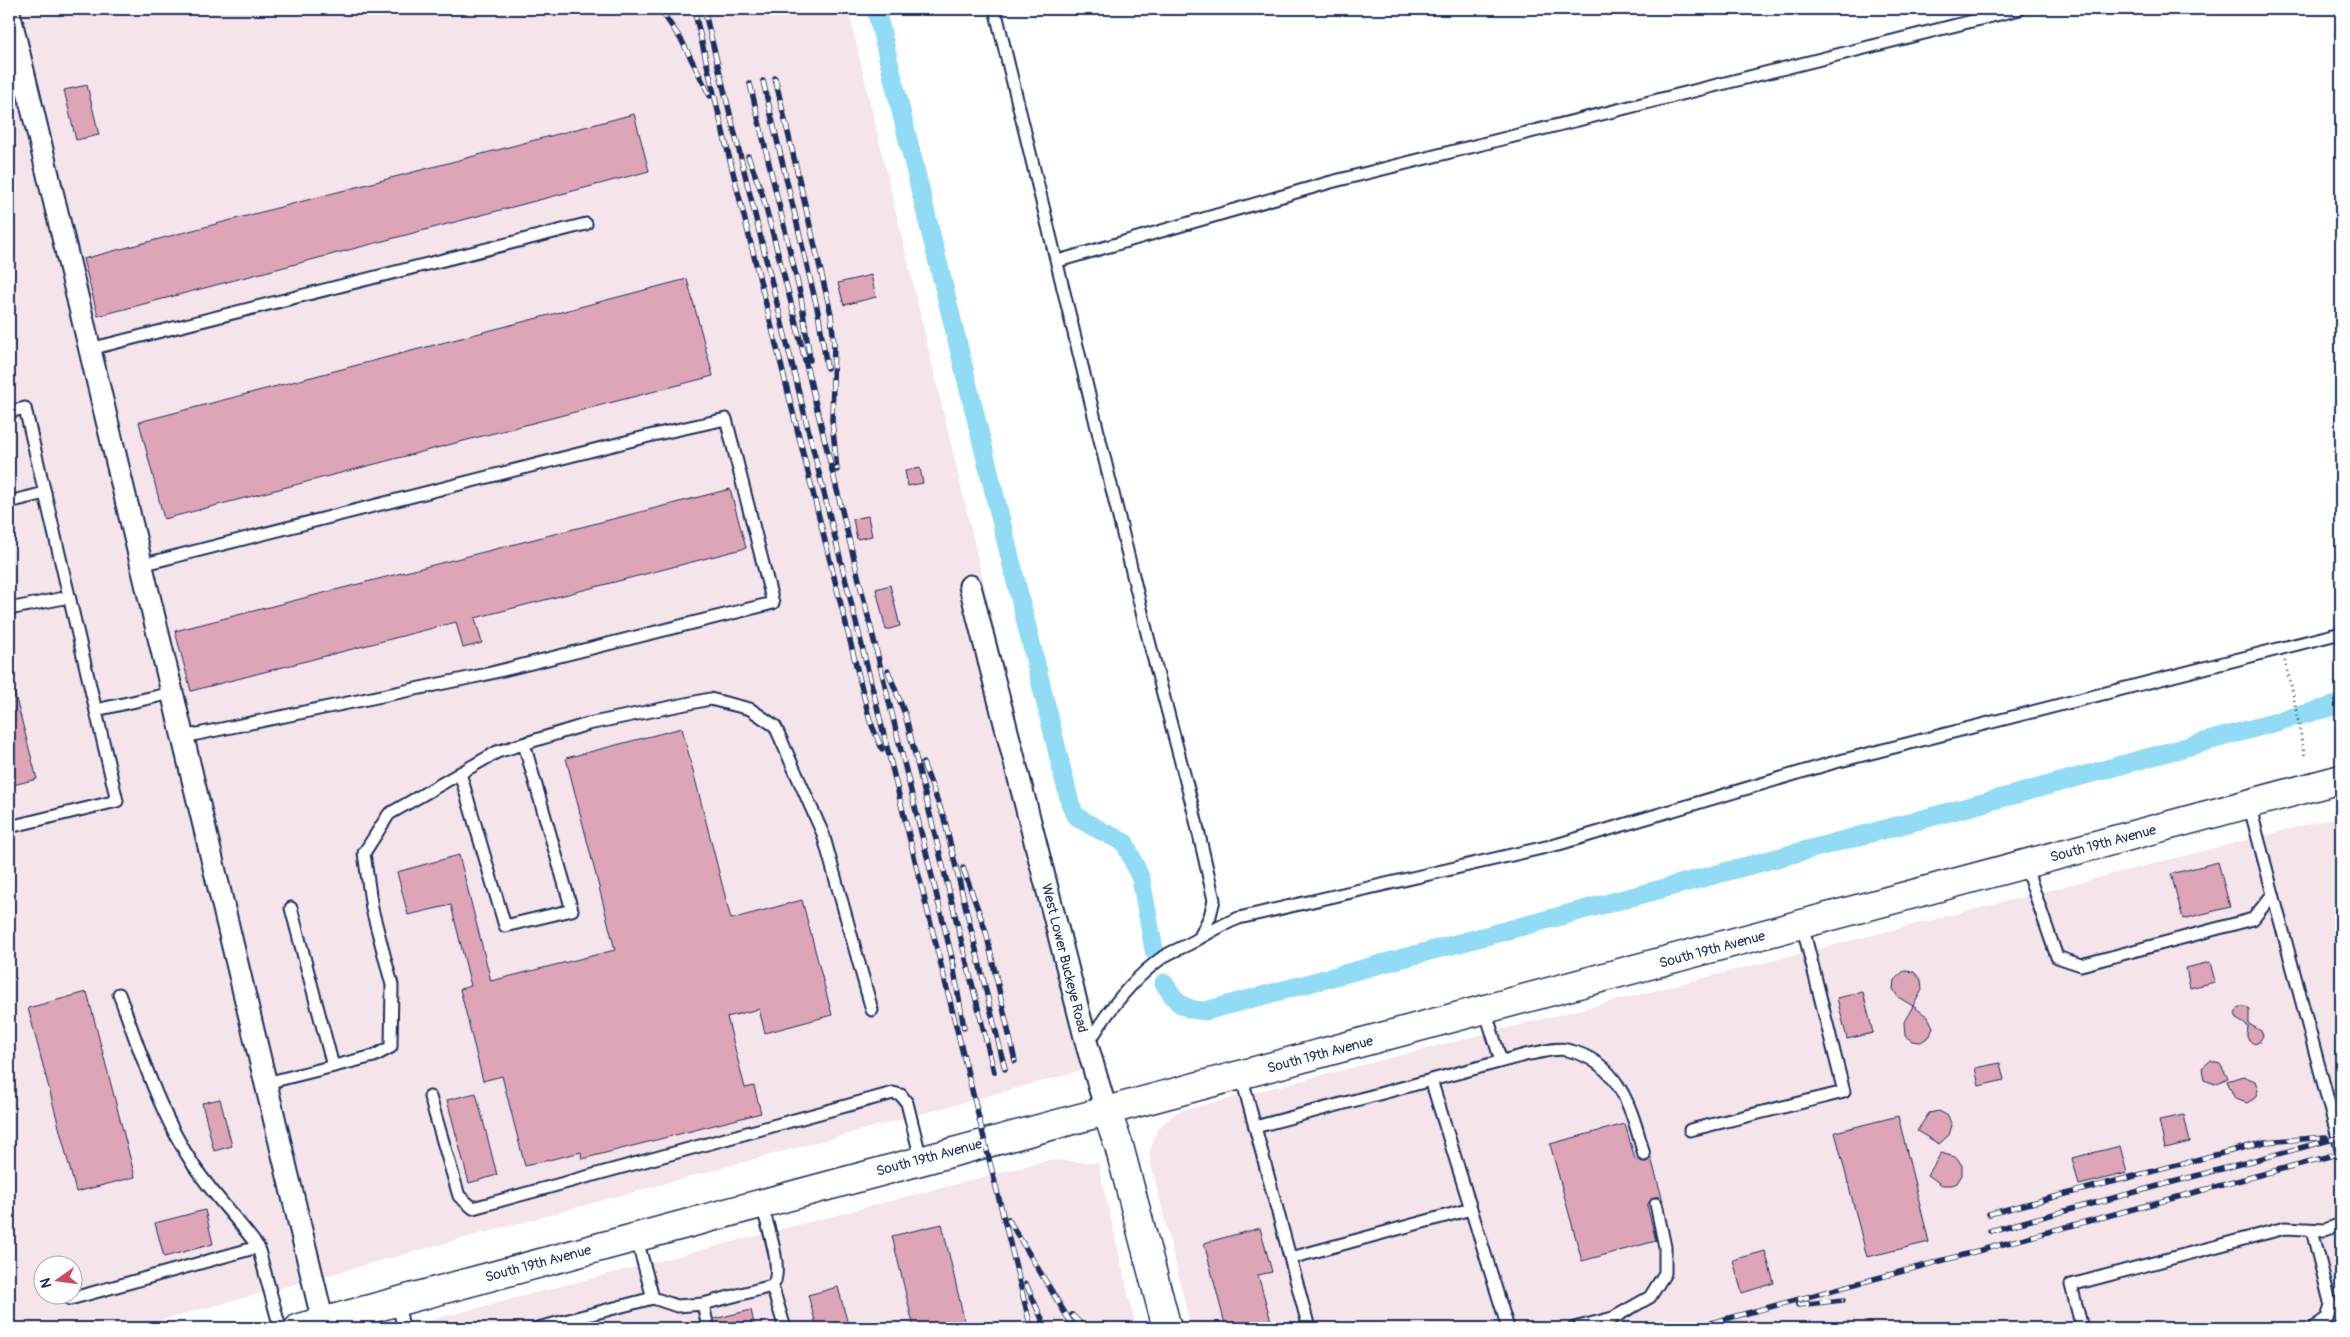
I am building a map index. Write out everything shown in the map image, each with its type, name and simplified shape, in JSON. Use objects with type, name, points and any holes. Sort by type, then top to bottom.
[{"type":"main road","name":"South 19th Avenue","points":[[311,1325],[761,1202],[1485,1010],[2341,779]]},
{"type":"main road","name":"West Lower Buckeye Road","points":[[1106,1110],[1119,1146],[1167,1328]]},
{"type":"street","points":[[9,12],[266,1084],[311,1325]]},
{"type":"street","name":"West Lower Buckeye Road","points":[[970,586],[1087,1045],[1106,1110]]},
{"type":"lane","points":[[995,9],[1146,628],[1194,808],[1214,900],[1210,916],[1199,939]]},
{"type":"lane","points":[[1058,262],[1331,182],[2020,9]]},
{"type":"lane","points":[[90,349],[586,224]]},
{"type":"lane","points":[[9,412],[25,408],[117,801],[9,828]]},
{"type":"lane","points":[[141,565],[653,435],[726,419],[773,603],[483,675],[183,737]]},
{"type":"lane","points":[[9,502],[45,493]]},
{"type":"lane","points":[[9,609],[69,597]]},
{"type":"lane","points":[[1087,1045],[1106,1012],[1123,992],[1164,957],[1199,939],[1220,925],[1239,918],[1559,844],[1832,763],[2341,633]]},
{"type":"lane","points":[[96,710],[172,693]]},
{"type":"lane","points":[[266,1084],[374,1056],[392,1047],[392,985],[372,908],[364,853],[389,814],[497,752],[588,724],[710,699],[750,709],[776,726],[823,834],[872,1010]]},
{"type":"lane","points":[[460,773],[505,926],[572,910],[524,744]]},
{"type":"lane","points":[[2249,804],[2341,1149]]},
{"type":"lane","points":[[2025,864],[2056,957],[2081,965],[2253,919],[2273,894]]},
{"type":"lane","points":[[291,908],[334,1066]]},
{"type":"lane","points":[[1690,1130],[1844,1092],[1802,924]]},
{"type":"lane","points":[[119,994],[150,1081],[170,1126],[194,1167],[242,1224],[258,1247],[280,1328]]},
{"type":"lane","points":[[1485,1010],[1501,1062]]},
{"type":"lane","points":[[1255,1127],[1529,1054],[1566,1049],[1596,1062],[1617,1083],[1630,1107],[1644,1155]]},
{"type":"lane","points":[[1241,1075],[1309,1328]]},
{"type":"lane","points":[[1431,1080],[1508,1328]]},
{"type":"lane","points":[[430,1097],[459,1196],[474,1208],[893,1093],[902,1095],[907,1103],[921,1159]]},
{"type":"lane","points":[[538,1328],[653,1298],[677,1306],[703,1304],[772,1286],[778,1276],[777,1266],[761,1202]]},
{"type":"lane","points":[[1574,1328],[1613,1318],[1650,1297],[1665,1273],[1665,1247],[1656,1204]]},
{"type":"lane","points":[[1291,1258],[1471,1209]]},
{"type":"lane","points":[[2082,1328],[2072,1285],[2285,1228],[2325,1230],[2341,1224]]},
{"type":"lane","points":[[2312,1230],[2331,1306],[2327,1318],[2313,1328]]},
{"type":"lane","points":[[636,1236],[653,1298]]},
{"type":"lane","points":[[82,1295],[258,1247]]},
{"type":"lane","points":[[772,1286],[785,1328]]},
{"type":"lane","points":[[398,1301],[403,1328]]},
{"type":"lane","points":[[703,1304],[708,1328]]},
{"type":"path","points":[[2282,648],[2294,693],[2305,758]]},
{"type":"shaded area","points":[[9,9],[848,9],[1098,1066],[133,1328],[9,1328]]},
{"type":"shaded area","points":[[2341,816],[2341,1328],[1191,1328],[1149,1155],[1157,1129],[1177,1112]]},
{"type":"shaded area","points":[[1049,1160],[1098,1163],[1136,1328],[400,1328]]},
{"type":"building","points":[[87,85],[99,135],[76,140],[64,90]]},
{"type":"building","points":[[634,114],[649,171],[98,316],[83,259]]},
{"type":"building","points":[[871,275],[876,297],[844,305],[838,283]]},
{"type":"building","points":[[687,279],[713,376],[164,519],[139,422]]},
{"type":"building","points":[[920,468],[923,483],[908,486],[905,471]]},
{"type":"building","points":[[730,489],[746,548],[475,618],[482,643],[463,648],[456,622],[191,691],[175,631]]},
{"type":"building","points":[[868,516],[872,536],[857,539],[853,519]]},
{"type":"building","points":[[890,585],[900,626],[886,630],[876,589]]},
{"type":"building","points":[[9,691],[14,691],[37,779],[9,786]]},
{"type":"building","points":[[682,728],[731,919],[802,900],[832,1015],[765,1033],[759,1009],[727,1017],[745,1088],[754,1086],[761,1113],[582,1159],[581,1152],[525,1166],[502,1076],[483,1081],[460,989],[471,986],[451,905],[408,915],[397,872],[459,855],[491,981],[615,950],[566,758]]},
{"type":"building","points":[[2218,862],[2230,907],[2183,919],[2171,874]]},
{"type":"building","points":[[2210,962],[2215,982],[2190,988],[2186,968]]},
{"type":"building","points":[[1904,971],[1914,972],[1921,980],[1922,990],[1913,1006],[1898,997],[1893,989],[1894,980]]},
{"type":"building","points":[[87,992],[135,1177],[76,1192],[28,1008]]},
{"type":"building","points":[[1863,992],[1873,1033],[1847,1039],[1837,998]]},
{"type":"building","points":[[1913,1006],[1928,1017],[1933,1027],[1930,1036],[1921,1042],[1912,1041],[1905,1036],[1904,1022]]},
{"type":"building","points":[[2239,1007],[2246,1007],[2249,1010],[2249,1024],[2261,1031],[2263,1036],[2255,1044],[2249,1041],[2247,1037],[2248,1026],[2238,1020],[2235,1014]]},
{"type":"building","points":[[2210,1061],[2220,1064],[2228,1078],[2215,1084],[2204,1080],[2202,1068]]},
{"type":"building","points":[[2000,1063],[2004,1080],[1979,1086],[1975,1068]]},
{"type":"building","points":[[2243,1076],[2255,1081],[2258,1090],[2255,1098],[2247,1103],[2235,1099],[2227,1081]]},
{"type":"building","points":[[476,1093],[497,1175],[469,1183],[447,1100]]},
{"type":"building","points":[[220,1099],[232,1146],[214,1151],[202,1103]]},
{"type":"building","points":[[1939,1111],[1948,1116],[1952,1125],[1949,1135],[1939,1144],[1917,1131],[1929,1113]]},
{"type":"building","points":[[2184,1115],[2190,1142],[2165,1148],[2159,1120]]},
{"type":"building","points":[[1898,1116],[1929,1242],[1867,1257],[1835,1132]]},
{"type":"building","points":[[1625,1124],[1635,1159],[1646,1162],[1651,1158],[1663,1201],[1659,1197],[1654,1197],[1647,1205],[1656,1241],[1582,1261],[1550,1144]]},
{"type":"building","points":[[2120,1146],[2127,1173],[2079,1185],[2072,1158]]},
{"type":"building","points":[[1941,1153],[1955,1157],[1962,1165],[1962,1175],[1957,1183],[1942,1185],[1928,1175]]},
{"type":"building","points":[[205,1210],[213,1244],[164,1257],[155,1223]]},
{"type":"building","points":[[942,1224],[966,1328],[914,1328],[892,1236]]},
{"type":"building","points":[[1260,1228],[1272,1272],[1258,1275],[1273,1328],[1226,1328],[1204,1243]]},
{"type":"building","points":[[1765,1251],[1774,1283],[1742,1293],[1733,1260]]},
{"type":"building","points":[[838,1287],[849,1328],[817,1328],[808,1295]]},
{"type":"building","points":[[751,1310],[755,1328],[715,1328],[714,1319]]},
{"type":"waterway","points":[[876,9],[1070,803],[1075,815],[1125,843],[1141,879],[1154,950]]},
{"type":"waterway","points":[[1164,983],[1180,1004],[1191,1009],[1205,1011],[2024,792],[2341,704]]},
{"type":"railway","points":[[660,9],[682,41],[710,96]]},
{"type":"railway","points":[[694,9],[870,721],[882,749]]},
{"type":"railway","points":[[704,9],[1031,1328]]},
{"type":"railway","points":[[775,78],[831,314],[834,344],[832,420],[837,470]]},
{"type":"railway","points":[[763,81],[818,312],[827,368]]},
{"type":"railway","points":[[750,84],[801,297],[810,360]]},
{"type":"railway","points":[[748,156],[762,193],[789,295],[954,966]]},
{"type":"railway","points":[[888,671],[905,714],[994,1072]]},
{"type":"railway","points":[[923,763],[944,818],[1005,1069]]},
{"type":"railway","points":[[963,868],[986,932],[1015,1061]]},
{"type":"railway","points":[[952,959],[964,1028]]},
{"type":"railway","points":[[1989,1214],[2265,1142],[2326,1137]]},
{"type":"railway","points":[[1990,1231],[2341,1137]]},
{"type":"railway","points":[[1692,1328],[2341,1153]]},
{"type":"railway","points":[[1008,1219],[1074,1328]]},
{"type":"railway","points":[[1026,1284],[1046,1328]]},
{"type":"railway","points":[[1798,1305],[1843,1300]]},
{"type":"railway","points":[[1072,1315],[1085,1328]]}]
